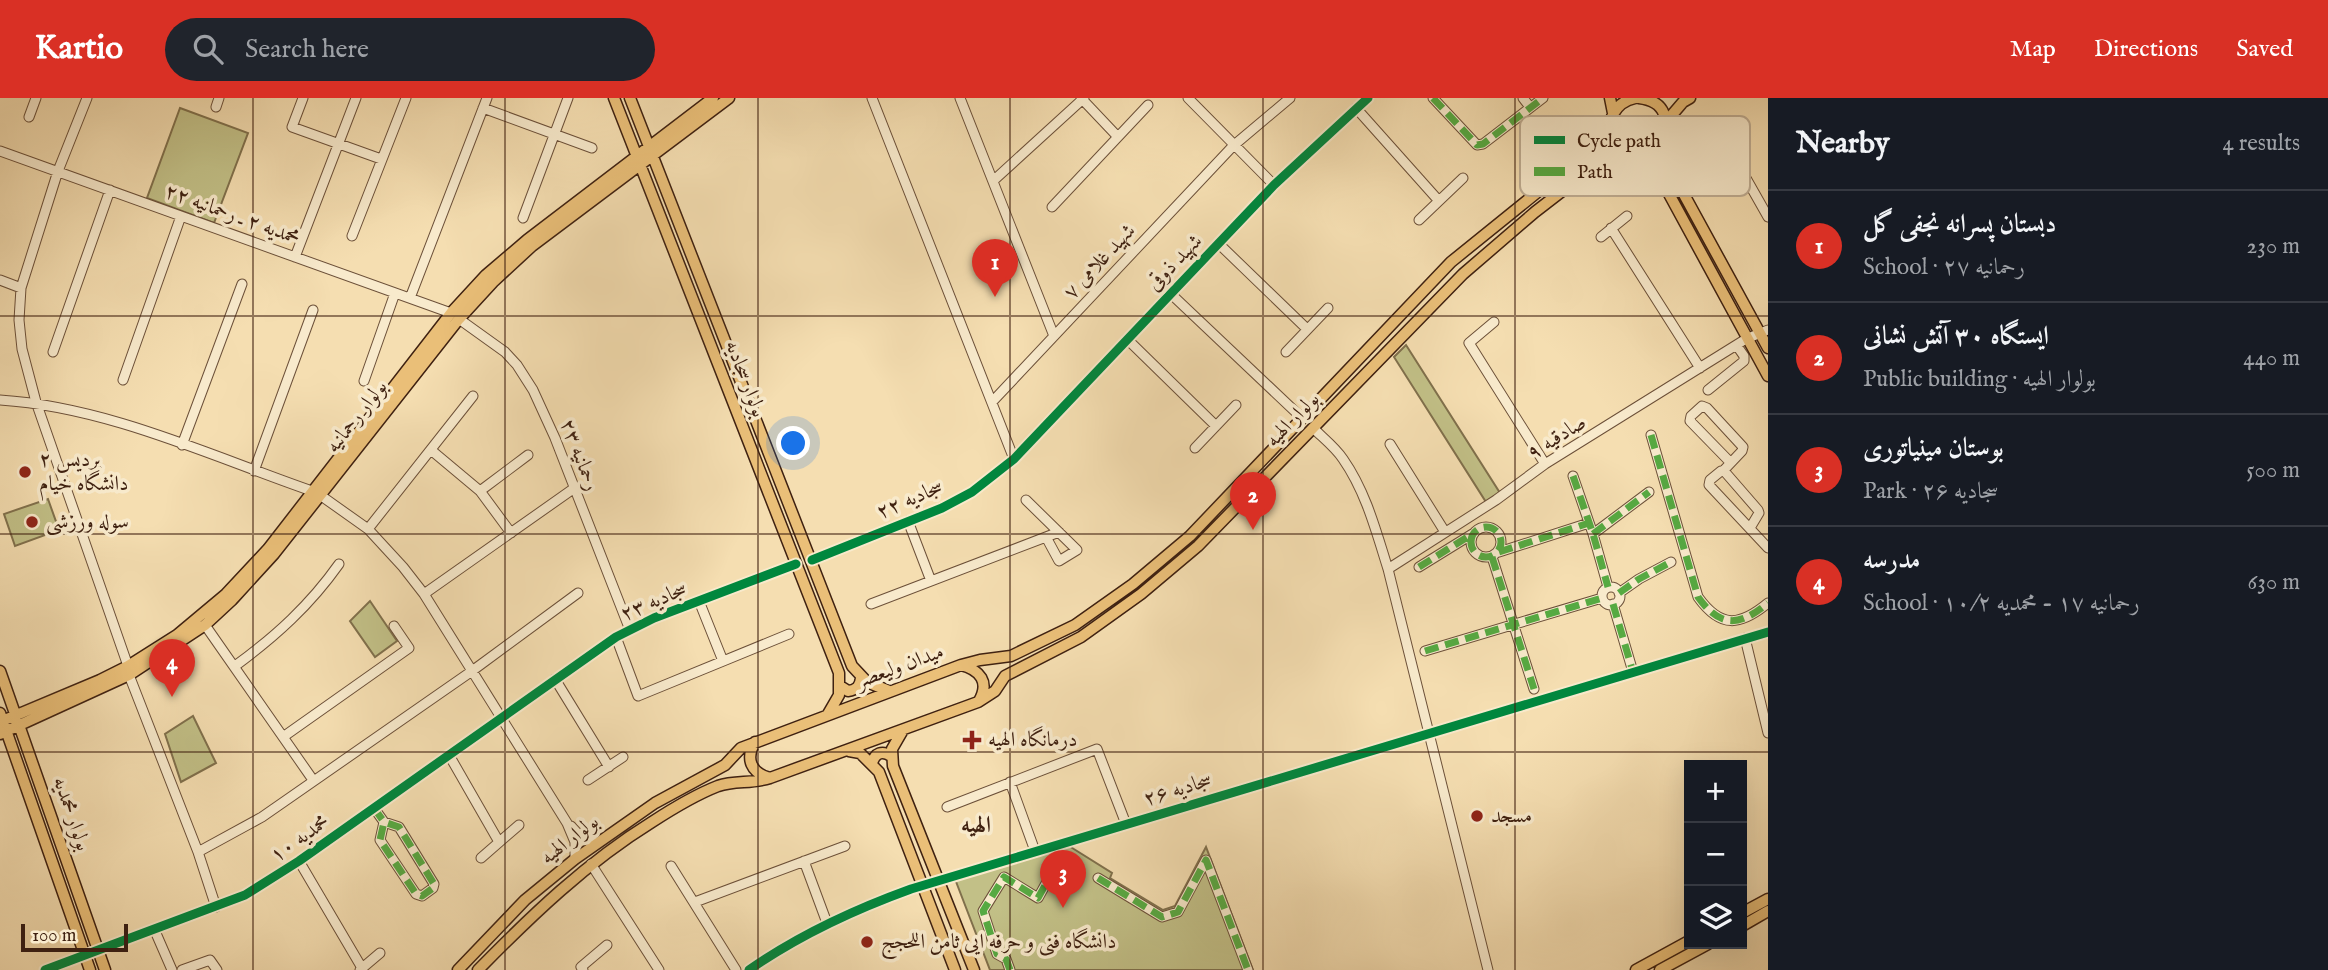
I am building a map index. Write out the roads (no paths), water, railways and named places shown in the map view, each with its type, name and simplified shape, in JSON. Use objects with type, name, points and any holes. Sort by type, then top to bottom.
[{"type":"main road","name":"بولوار سجادیه","points":[[614,98],[839,673],[840,686]]},
{"type":"main road","name":"بولوار سجادیه","points":[[630,98],[852,666],[861,678]]},
{"type":"main road","name":"بولوار رحمانیه","points":[[651,152],[713,98]]},
{"type":"main road","name":"بولوار رحمانیه","points":[[128,670],[177,635],[226,594],[268,548],[316,493],[486,275],[527,240],[729,98]]},
{"type":"main road","points":[[1610,98],[1613,116]]},
{"type":"main road","points":[[1671,116],[1690,98]]},
{"type":"main road","points":[[1613,113],[1623,103],[1645,99],[1660,110],[1662,116]]},
{"type":"main road","name":"بولوار الهیه","points":[[961,665],[1012,656],[1075,625],[1133,584],[1189,536],[1451,262],[1530,196]]},
{"type":"main road","name":"بولوار الهیه","points":[[978,702],[995,691],[1005,676],[1081,637],[1141,594],[1198,546],[1463,274],[1556,196]]},
{"type":"main road","points":[[1669,196],[1742,342],[1768,376]]},
{"type":"main road","points":[[1686,196],[1764,331],[1768,348]]},
{"type":"main road","points":[[1302,418],[1312,428]]},
{"type":"main road","name":"بولوار رحمانیه","points":[[2,724],[17,720],[128,670],[205,625],[274,554],[316,493]]},
{"type":"main road","points":[[999,658],[995,663],[995,670],[999,675],[1005,676]]},
{"type":"main road","name":"میدان ولیعصر","points":[[725,765],[741,748],[755,741],[961,665],[973,668],[982,680],[982,694],[978,702]]},
{"type":"main road","name":"بولوار محمدیه","points":[[0,671],[105,970]]},
{"type":"main road","points":[[828,714],[836,703],[840,686],[848,691],[853,690],[861,678],[889,691]]},
{"type":"main road","points":[[725,765],[731,765],[737,773],[733,782],[757,782],[978,702]]},
{"type":"main road","name":"بولوار محمدیه","points":[[2,724],[90,970]]},
{"type":"main road","points":[[891,756],[895,742],[903,730]]},
{"type":"main road","points":[[755,741],[749,760],[760,776],[770,778]]},
{"type":"main road","points":[[846,751],[860,753],[879,772],[955,970]]},
{"type":"main road","points":[[872,763],[879,753],[886,752],[891,756],[974,970]]},
{"type":"main road","name":"بولوار الهیه","points":[[457,970],[525,901],[597,842],[655,803],[725,765]]},
{"type":"main road","name":"بولوار الهیه","points":[[478,970],[536,912],[591,864],[669,811],[716,787],[733,782]]},
{"type":"main road","points":[[1747,910],[1768,899]]},
{"type":"main road","points":[[1747,923],[1768,911]]},
{"type":"main road","points":[[1636,970],[1684,944]]},
{"type":"main road","points":[[1660,970],[1699,949]]},
{"type":"street","points":[[29,117],[36,98]]},
{"type":"street","points":[[87,98],[58,171],[21,288],[19,320],[22,349],[36,402],[128,670],[198,852],[216,907]]},
{"type":"street","points":[[303,98],[292,127],[381,159]]},
{"type":"street","points":[[295,257],[356,98]]},
{"type":"street","points":[[352,236],[405,98]]},
{"type":"street","points":[[410,298],[487,98]]},
{"type":"street","points":[[523,218],[568,98]]},
{"type":"street","points":[[872,98],[1014,459]]},
{"type":"street","points":[[960,98],[1054,336]]},
{"type":"street","points":[[1188,98],[1274,185]]},
{"type":"street","name":"شهید غلامی ۷","points":[[992,402],[1233,146],[1290,98]]},
{"type":"street","name":"شهید ذوقی","points":[[1014,459],[1274,185],[1368,98]]},
{"type":"street","points":[[1433,98],[1477,145],[1483,144],[1543,98]]},
{"type":"street","points":[[1523,98],[1530,107]]},
{"type":"street","points":[[993,181],[1082,99],[1118,137]]},
{"type":"street","points":[[1052,207],[1148,105]]},
{"type":"street","points":[[483,108],[592,148]]},
{"type":"street","points":[[1356,108],[1439,201]]},
{"type":"street","name":"محمدیه ۲ ـ رحمانیه ۲۲","points":[[0,151],[455,316]]},
{"type":"street","points":[[1419,220],[1464,178]]},
{"type":"street","points":[[1750,185],[1768,217]]},
{"type":"street","points":[[53,352],[110,190]]},
{"type":"street","points":[[123,380],[181,216]]},
{"type":"street","points":[[1601,237],[1627,216]]},
{"type":"street","points":[[1611,228],[1700,368]]},
{"type":"street","points":[[1219,244],[1307,329]]},
{"type":"street","points":[[0,280],[21,288]]},
{"type":"street","points":[[182,445],[242,284]]},
{"type":"street","points":[[364,382],[395,293]]},
{"type":"street","points":[[1170,293],[1302,418]]},
{"type":"street","points":[[1286,352],[1328,308]]},
{"type":"street","points":[[254,471],[313,310]]},
{"type":"street","name":"رحمانیه ۲۳","points":[[455,316],[491,340],[517,365],[533,390],[555,438],[629,630]]},
{"type":"street","points":[[1493,322],[1469,343],[1545,464]]},
{"type":"street","name":"صادقیه ۹","points":[[1388,569],[1496,500],[1545,464],[1764,331]]},
{"type":"street","points":[[1127,339],[1216,426]]},
{"type":"street","points":[[1708,390],[1744,361],[1742,342]]},
{"type":"street","points":[[368,529],[473,396]]},
{"type":"street","points":[[0,400],[36,402],[110,420],[182,445],[316,493],[368,529],[404,566],[424,594],[568,822],[582,838],[597,842]]},
{"type":"street","points":[[1195,448],[1236,405]]},
{"type":"street","points":[[1730,463],[1690,421],[1691,416],[1702,406],[1707,408],[1743,447],[1730,463],[1723,471],[1710,480],[1709,485],[1768,548]]},
{"type":"street","points":[[1312,428],[1341,456],[1362,488],[1388,569],[1488,970]]},
{"type":"street","points":[[1651,435],[1698,597],[1705,607],[1722,620],[1745,620],[1768,603]]},
{"type":"street","points":[[1390,444],[1445,532]]},
{"type":"street","points":[[431,450],[480,491],[510,533]]},
{"type":"street","points":[[480,491],[528,455]]},
{"type":"street","name":"سجادیه ۲۲","points":[[812,560],[942,508],[972,492],[1014,459]]},
{"type":"street","points":[[1723,471],[1759,511],[1750,528]]},
{"type":"street","points":[[1573,476],[1608,587]]},
{"type":"street","points":[[424,594],[573,489]]},
{"type":"street","points":[[1593,534],[1649,492]]},
{"type":"street","points":[[1026,500],[1077,550],[1059,561],[1045,537]]},
{"type":"street","points":[[908,521],[931,581]]},
{"type":"street","points":[[1474,533],[1472,548],[1477,555],[1484,558],[1589,523]]},
{"type":"street","points":[[1419,567],[1481,528],[1496,530],[1501,536],[1502,544],[1496,554],[1513,624],[1534,689]]},
{"type":"street","points":[[871,604],[1059,531]]},
{"type":"street","points":[[1619,593],[1671,562]]},
{"type":"street","points":[[235,666],[298,615],[339,564]]},
{"type":"street","name":"سجادیه ۲۳","points":[[503,718],[615,637],[654,618],[796,564]]},
{"type":"street","points":[[1608,587],[1615,588],[1619,593],[1619,600],[1613,604],[1606,604],[1602,598],[1603,591],[1608,587]]},
{"type":"street","points":[[198,852],[262,817],[472,671],[578,593]]},
{"type":"street","points":[[1425,651],[1602,598]]},
{"type":"street","points":[[699,601],[723,661]]},
{"type":"street","points":[[1613,604],[1633,672]]},
{"type":"street","points":[[205,625],[313,780]]},
{"type":"street","points":[[283,737],[409,648],[394,626]]},
{"type":"street","name":"سجادیه ۲۶","points":[[749,970],[781,947],[827,923],[938,880],[1768,632]]},
{"type":"street","points":[[615,637],[638,696],[789,634]]},
{"type":"street","points":[[1745,638],[1768,733]]},
{"type":"street","points":[[555,679],[609,766]]},
{"type":"street","name":"محمدیه ۱۰","points":[[45,970],[246,895],[503,718]]},
{"type":"street","points":[[947,807],[1097,749],[1126,824]]},
{"type":"street","points":[[449,755],[499,842]]},
{"type":"street","points":[[588,780],[623,757]]},
{"type":"street","points":[[1010,782],[1035,851]]},
{"type":"street","points":[[374,808],[384,822],[399,827],[434,884],[433,888],[422,896],[416,894],[380,840],[384,822]]},
{"type":"street","points":[[568,822],[575,842],[575,859]]},
{"type":"street","points":[[481,858],[519,825]]},
{"type":"street","points":[[695,902],[845,846]]},
{"type":"street","points":[[1098,878],[1162,917],[1178,912],[1206,860],[1248,970]]},
{"type":"street","points":[[299,861],[361,969],[380,953]]},
{"type":"street","points":[[804,861],[827,923]]},
{"type":"street","points":[[591,864],[659,970]]},
{"type":"street","points":[[671,866],[736,970]]},
{"type":"street","points":[[1010,970],[1006,959],[997,954],[983,911],[1004,877],[1038,898],[1048,880]]},
{"type":"street","points":[[155,930],[172,970]]},
{"type":"street","points":[[583,970],[581,967],[607,945]]},
{"type":"street","points":[[182,970],[210,960],[217,970]]},
{"type":"place","name":"دبستان پسرانه نجفی گل","points":[[995,297]]},
{"type":"place","name":"پردیس ۲ دانشگاه خیام","points":[[25,472]]},
{"type":"place","name":"سوله ورزشی","points":[[32,522]]},
{"type":"place","name":"ایستگاه ۳۰ آتش نشانی","points":[[1253,530]]},
{"type":"place","name":"مدرسه","points":[[172,697]]},
{"type":"place","name":"درمانگاه الهیه","points":[[972,740]]},
{"type":"place","name":"مسجد","points":[[1477,816]]},
{"type":"place","name":"بوستان مینیاتوری","points":[[1063,908]]},
{"type":"place","name":"دانشگاه فنی و حرفه ایی ثامن اللحجج","points":[[867,942]]},
{"type":"district","name":"الهیه","points":[[976,825]]}]
